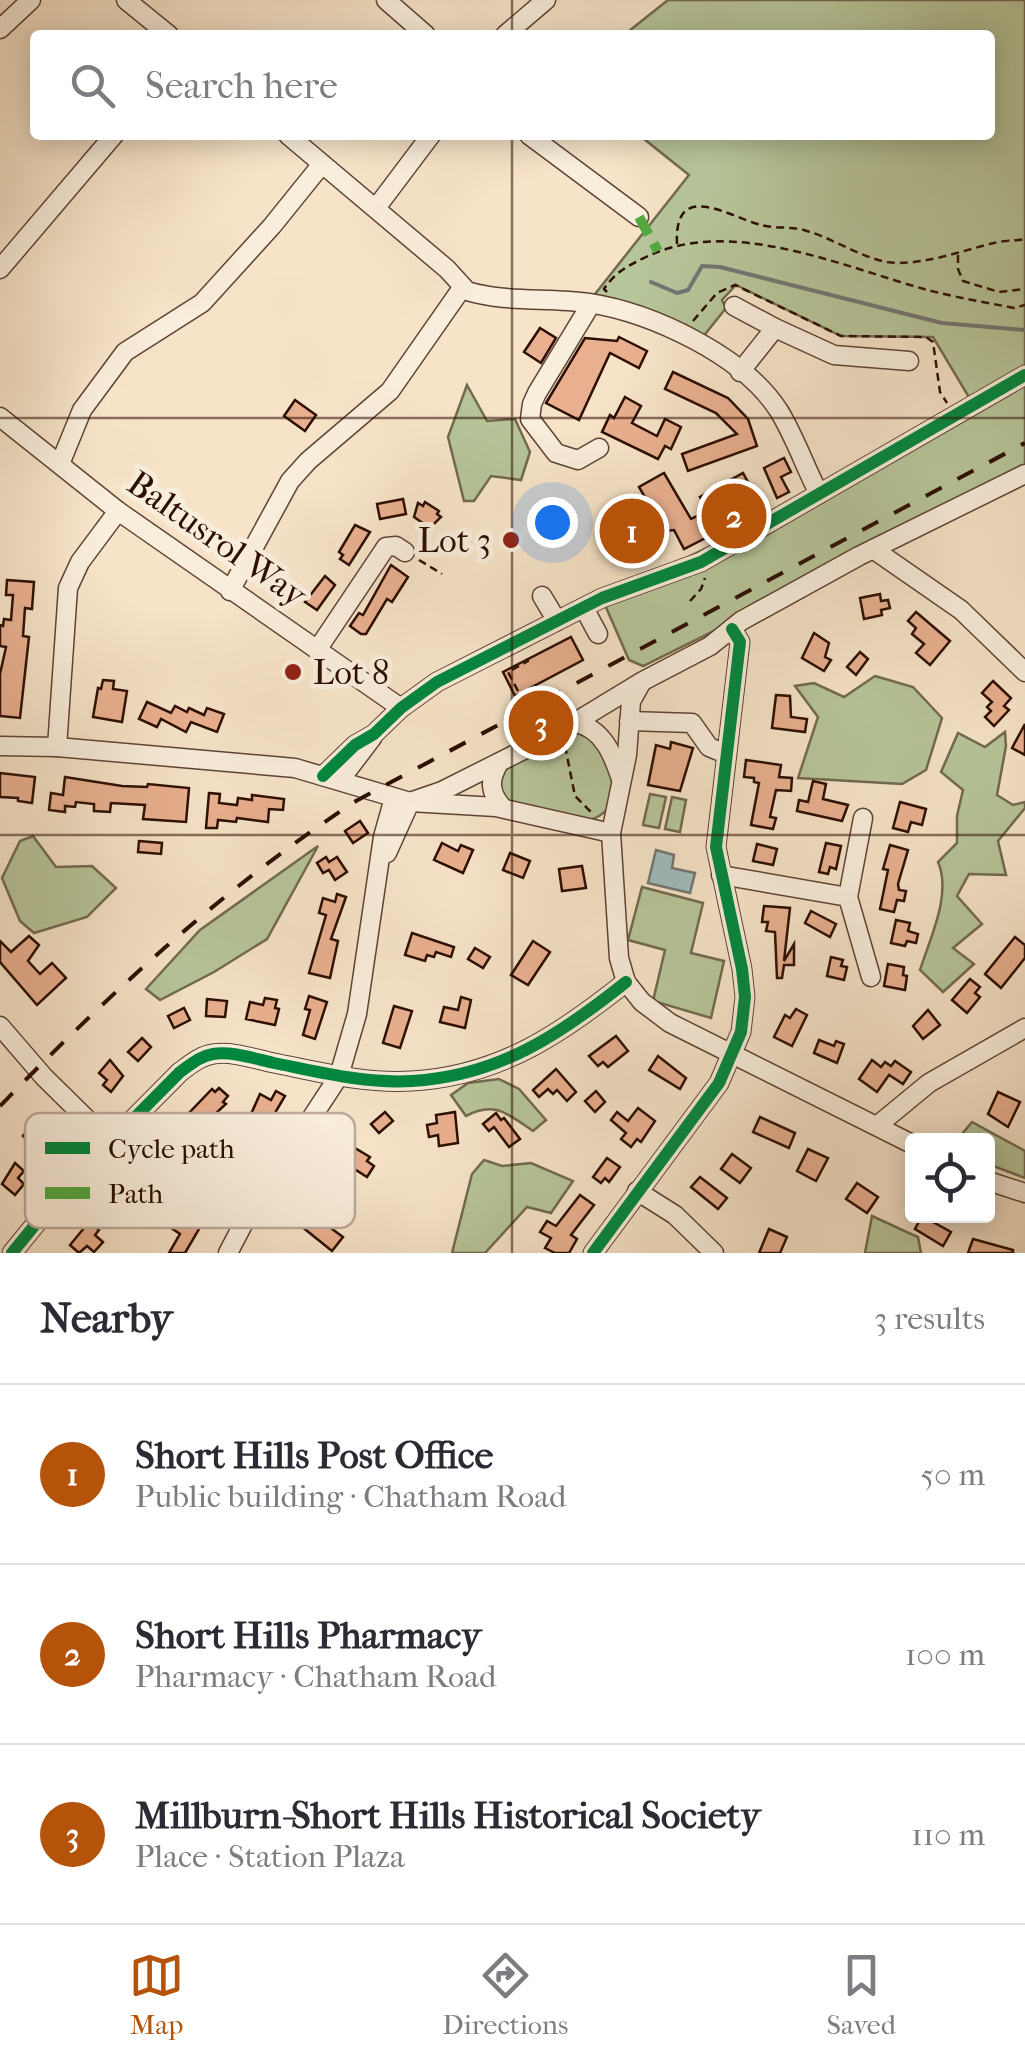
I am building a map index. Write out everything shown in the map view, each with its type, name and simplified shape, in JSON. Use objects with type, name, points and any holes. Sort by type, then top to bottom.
[{"type":"street","points":[[0,29],[32,0]]},
{"type":"street","points":[[126,0],[163,30]]},
{"type":"street","points":[[386,0],[420,30]]},
{"type":"street","points":[[511,30],[546,0]]},
{"type":"street","points":[[0,269],[110,140]]},
{"type":"street","points":[[294,140],[447,269],[462,288],[488,295],[591,304],[635,314],[668,327],[755,382],[779,412],[819,494]]},
{"type":"street","points":[[376,208],[426,140]]},
{"type":"street","points":[[536,140],[639,217]]},
{"type":"street","points":[[60,464],[82,410],[126,352],[202,303],[322,164]]},
{"type":"street","points":[[230,591],[290,482],[308,461],[390,391],[462,288]]},
{"type":"street","points":[[591,304],[537,393],[530,419],[556,453],[578,460],[599,448]]},
{"type":"street","points":[[734,306],[834,355],[909,361]]},
{"type":"street","points":[[740,372],[775,328]]},
{"type":"street","points":[[331,778],[362,754],[374,734],[400,708],[437,682],[602,598],[701,562],[1025,375]]},
{"type":"street","name":"Baltusrol Way","points":[[0,417],[118,510],[400,708]]},
{"type":"street","points":[[402,800],[442,791],[500,763],[569,715],[710,646],[742,621],[873,549],[1025,474]]},
{"type":"street","points":[[57,748],[68,588],[80,562],[118,510]]},
{"type":"street","points":[[904,534],[911,575]]},
{"type":"street","points":[[317,650],[386,547],[396,546],[405,552]]},
{"type":"street","points":[[873,549],[961,610],[1025,672]]},
{"type":"street","points":[[542,596],[556,621]]},
{"type":"street","points":[[584,608],[598,634]]},
{"type":"street","points":[[594,1253],[719,1083],[741,1032],[745,997],[721,876],[716,826],[740,642],[732,629]]},
{"type":"street","points":[[642,681],[631,701],[628,755],[611,833],[619,958],[626,982],[642,1002],[670,1023],[905,1140]]},
{"type":"street","points":[[569,715],[602,737],[622,779]]},
{"type":"street","points":[[629,720],[692,724],[705,743],[726,754]]},
{"type":"street","points":[[0,746],[295,768],[402,800],[503,808],[611,833]]},
{"type":"street","points":[[500,763],[492,774],[491,788],[503,808]]},
{"type":"street","points":[[315,1113],[340,1076],[357,1014],[382,862],[404,821],[402,800]]},
{"type":"street","points":[[863,818],[848,897],[871,977]]},
{"type":"street","points":[[721,876],[848,897]]},
{"type":"street","points":[[139,1113],[180,1072],[208,1055],[238,1056],[340,1076],[410,1082],[488,1066],[515,1057],[570,1027],[626,982]]},
{"type":"street","points":[[0,1026],[13,1045],[81,1113]]},
{"type":"street","points":[[878,1126],[929,1082],[1025,1028]]},
{"type":"street","points":[[995,1183],[1025,1193]]},
{"type":"street","points":[[636,1191],[675,1215],[714,1253]]},
{"type":"street","points":[[12,1253],[32,1228]]},
{"type":"street","points":[[228,1253],[240,1228]]},
{"type":"path","points":[[677,246],[676,226],[680,217],[689,209],[711,206],[766,226],[803,229],[889,262],[958,254],[996,242],[1025,239]]},
{"type":"path","points":[[614,300],[604,289],[624,266],[677,246],[707,242],[811,254],[926,289],[1014,308],[1025,305]]},
{"type":"path","points":[[958,254],[963,281],[999,292],[1025,290]]},
{"type":"path","points":[[685,330],[717,292],[736,285],[841,336],[926,337],[933,342],[940,392],[951,408]]},
{"type":"path","points":[[405,552],[442,574]]},
{"type":"path","points":[[690,601],[704,582],[706,574],[701,562]]},
{"type":"path","points":[[518,691],[508,672],[528,661],[526,656]]},
{"type":"path","points":[[560,700],[569,715]]},
{"type":"path","points":[[543,714],[549,710],[546,707]]},
{"type":"path","points":[[515,724],[519,732]]},
{"type":"path","points":[[562,741],[568,752],[575,796],[597,818]]},
{"type":"green space","points":[[668,0],[1025,0],[1025,477],[643,666],[629,660],[602,598],[776,515],[973,404],[933,337],[841,336],[736,285],[722,300],[726,308],[698,343],[588,303],[689,175],[645,140],[995,140],[995,30],[630,30]]},
{"type":"green space","points":[[467,385],[487,421],[515,419],[530,452],[521,480],[491,476],[474,501],[464,501],[448,437]]},
{"type":"green space","points":[[875,676],[913,687],[942,718],[926,770],[902,784],[798,778],[818,717],[795,686],[814,683],[844,697]]},
{"type":"green space","points":[[570,732],[594,737],[605,758],[613,794],[602,814],[590,820],[558,815],[511,804],[502,796],[503,769]]},
{"type":"green space","points":[[1005,732],[997,795],[1013,805],[1025,802],[1025,808],[998,841],[1006,875],[969,874],[957,896],[982,924],[953,948],[974,964],[943,992],[920,970],[941,902],[942,875],[938,862],[957,843],[957,816],[963,790],[941,772],[958,733],[985,747]]},
{"type":"green space","points":[[650,794],[666,797],[659,828],[643,825]]},
{"type":"green space","points":[[672,797],[686,800],[680,832],[665,829]]},
{"type":"green space","points":[[33,836],[56,867],[92,866],[116,888],[87,917],[34,933],[20,921],[2,878],[20,841]]},
{"type":"green space","points":[[318,846],[267,939],[160,1000],[146,989],[200,930]]},
{"type":"green space","points":[[642,887],[703,903],[691,953],[724,961],[711,1018],[653,1001],[665,950],[628,940]]},
{"type":"green space","points":[[499,1079],[519,1089],[546,1120],[533,1131],[494,1109],[466,1116],[451,1095],[468,1083]]},
{"type":"green space","points":[[972,1122],[992,1133],[963,1133]]},
{"type":"green space","points":[[995,1135],[1025,1151],[1025,1178],[995,1167]]},
{"type":"green space","points":[[484,1160],[502,1166],[531,1163],[573,1181],[551,1213],[527,1207],[485,1253],[452,1253],[472,1174]]},
{"type":"green space","points":[[872,1216],[918,1237],[921,1253],[865,1253]]},
{"type":"water","points":[[656,850],[674,855],[672,868],[695,873],[690,893],[648,883]]},
{"type":"building","points":[[540,328],[556,338],[541,363],[524,352]]},
{"type":"building","points":[[619,337],[647,351],[639,368],[610,353],[579,420],[546,403],[585,338],[617,341]]},
{"type":"building","points":[[673,372],[728,398],[748,419],[757,446],[688,471],[682,454],[737,434],[716,413],[665,389]]},
{"type":"building","points":[[625,397],[641,406],[632,423],[657,436],[665,419],[681,427],[671,449],[665,446],[658,459],[602,432]]},
{"type":"building","points":[[295,400],[316,415],[305,431],[284,416]]},
{"type":"building","points":[[784,458],[791,472],[781,477],[789,492],[777,498],[764,468]]},
{"type":"building","points":[[664,473],[691,519],[708,511],[700,497],[743,473],[757,499],[750,502],[756,512],[684,549],[674,530],[666,531],[618,561],[601,533],[607,529],[603,524],[646,499],[639,487]]},
{"type":"building","points":[[403,499],[406,514],[380,519],[377,504]]},
{"type":"building","points":[[425,502],[439,511],[441,517],[430,528],[414,517],[418,503],[423,506]]},
{"type":"building","points":[[355,525],[370,532],[349,565],[340,559],[343,555],[339,552]]},
{"type":"building","points":[[391,565],[408,577],[392,602],[387,599],[366,634],[361,634],[350,626],[359,613],[363,615]]},
{"type":"building","points":[[325,576],[335,585],[317,610],[305,602]]},
{"type":"building","points":[[7,580],[34,582],[32,609],[25,608],[23,636],[29,637],[20,718],[0,716],[0,674],[6,647],[0,646],[0,625],[3,626],[4,619],[11,620],[13,595],[6,595]]},
{"type":"building","points":[[880,594],[881,601],[888,600],[890,608],[881,610],[882,615],[864,619],[860,598]]},
{"type":"building","points":[[916,612],[950,641],[930,665],[916,653],[924,644],[912,634],[916,628],[908,621]]},
{"type":"building","points":[[814,633],[829,643],[825,657],[831,660],[824,671],[802,658]]},
{"type":"building","points":[[571,637],[583,660],[515,696],[503,672]]},
{"type":"building","points":[[860,652],[868,659],[856,675],[847,667]]},
{"type":"building","points":[[103,680],[114,681],[113,689],[127,691],[122,722],[93,717]]},
{"type":"building","points":[[993,681],[1011,698],[1004,706],[1009,710],[994,726],[985,717],[992,702],[982,693]]},
{"type":"building","points":[[776,695],[790,696],[791,717],[807,719],[805,732],[772,728]]},
{"type":"building","points":[[147,702],[171,713],[175,706],[204,715],[207,708],[224,714],[217,732],[191,722],[186,732],[161,719],[157,727],[139,719]]},
{"type":"building","points":[[558,703],[564,714],[520,738],[515,728]]},
{"type":"building","points":[[1025,724],[1025,755],[1012,748]]},
{"type":"building","points":[[671,742],[693,748],[680,791],[648,785],[656,745],[670,749]]},
{"type":"building","points":[[746,760],[781,765],[779,777],[792,778],[791,791],[776,790],[770,817],[776,818],[773,829],[751,825],[759,783],[744,777]]},
{"type":"building","points":[[0,773],[35,777],[32,803],[0,797]]},
{"type":"building","points":[[65,777],[122,786],[189,788],[186,822],[143,819],[145,805],[111,803],[110,812],[94,811],[94,804],[76,802],[75,807],[65,806],[65,812],[49,810],[51,793],[63,795]]},
{"type":"building","points":[[813,781],[826,784],[823,799],[848,805],[842,821],[797,811],[799,800],[808,802]]},
{"type":"building","points":[[209,793],[220,794],[219,803],[237,805],[238,798],[252,800],[252,795],[284,799],[283,810],[269,809],[268,822],[237,818],[236,822],[218,820],[217,828],[206,828]]},
{"type":"building","points":[[900,802],[926,809],[922,825],[911,822],[908,832],[893,828]]},
{"type":"building","points":[[360,821],[368,833],[353,843],[345,831]]},
{"type":"building","points":[[139,841],[162,843],[161,854],[138,852]]},
{"type":"building","points":[[442,843],[458,851],[461,845],[473,850],[463,873],[434,860]]},
{"type":"building","points":[[826,843],[841,846],[836,869],[830,867],[828,874],[819,872]]},
{"type":"building","points":[[757,844],[777,849],[773,865],[753,861]]},
{"type":"building","points":[[890,845],[908,850],[898,884],[899,890],[906,891],[904,901],[897,900],[894,912],[880,909],[888,870],[883,869]]},
{"type":"building","points":[[510,853],[530,861],[523,878],[503,870]]},
{"type":"building","points":[[326,857],[329,862],[337,857],[347,872],[335,880],[329,870],[323,873],[317,863]]},
{"type":"building","points":[[582,866],[586,888],[562,891],[559,869]]},
{"type":"building","points":[[337,894],[346,897],[331,939],[338,941],[330,978],[309,973],[326,915],[319,913],[323,898],[335,902]]},
{"type":"building","points":[[764,906],[790,908],[784,961],[794,944],[794,965],[784,965],[782,978],[777,978],[775,932],[766,931],[768,922],[762,922]]},
{"type":"building","points":[[811,911],[836,924],[830,937],[805,923]]},
{"type":"building","points":[[896,920],[910,923],[908,931],[918,934],[916,943],[891,943]]},
{"type":"building","points":[[412,933],[454,947],[451,957],[436,952],[434,957],[427,955],[425,961],[405,955]]},
{"type":"building","points":[[29,936],[39,945],[28,961],[40,974],[52,963],[66,978],[37,1005],[0,962],[0,941],[11,952]]},
{"type":"building","points":[[1015,937],[1025,945],[1025,958],[1001,988],[985,974]]},
{"type":"building","points":[[533,941],[550,952],[528,985],[511,975]]},
{"type":"building","points":[[475,948],[490,957],[483,968],[468,959]]},
{"type":"building","points":[[831,957],[843,960],[841,966],[847,967],[844,980],[827,976]]},
{"type":"building","points":[[888,964],[904,967],[905,990],[884,986]]},
{"type":"building","points":[[970,979],[980,987],[975,993],[980,997],[967,1013],[952,1000]]},
{"type":"building","points":[[309,996],[327,1002],[315,1039],[303,1035],[310,1010],[305,1009]]},
{"type":"building","points":[[461,997],[471,1000],[465,1028],[440,1022],[444,1007],[458,1010]]},
{"type":"building","points":[[265,998],[277,1000],[275,1025],[246,1019],[250,1002],[263,1005]]},
{"type":"building","points":[[207,999],[227,1001],[225,1017],[206,1016]]},
{"type":"building","points":[[394,1006],[412,1011],[400,1048],[383,1043]]},
{"type":"building","points":[[184,1008],[190,1020],[174,1028],[168,1016]]},
{"type":"building","points":[[796,1009],[807,1015],[792,1046],[774,1037],[785,1015],[790,1018]]},
{"type":"building","points":[[928,1010],[940,1025],[923,1039],[913,1026]]},
{"type":"building","points":[[616,1036],[628,1051],[608,1067],[603,1062],[598,1066],[589,1056]]},
{"type":"building","points":[[142,1038],[151,1047],[138,1061],[128,1052]]},
{"type":"building","points":[[819,1040],[834,1046],[836,1041],[844,1044],[837,1063],[814,1053]]},
{"type":"building","points":[[658,1056],[686,1078],[680,1089],[649,1070]]},
{"type":"building","points":[[110,1060],[123,1076],[111,1092],[103,1085],[107,1080],[99,1073]]},
{"type":"building","points":[[872,1060],[881,1067],[885,1062],[891,1066],[895,1061],[911,1072],[903,1084],[889,1075],[877,1092],[859,1079]]},
{"type":"building","points":[[556,1069],[576,1092],[567,1101],[557,1090],[553,1094],[548,1089],[539,1097],[533,1090]]},
{"type":"building","points":[[219,1088],[228,1096],[216,1113],[189,1113],[212,1089],[215,1092]]},
{"type":"building","points":[[276,1091],[285,1096],[275,1113],[251,1113],[260,1094],[271,1100]]},
{"type":"building","points":[[596,1091],[605,1102],[595,1112],[585,1101]]},
{"type":"building","points":[[998,1092],[1020,1102],[1008,1127],[988,1114]]},
{"type":"building","points":[[638,1108],[655,1121],[641,1142],[637,1139],[631,1147],[621,1139],[626,1133],[611,1120],[617,1112],[628,1121]]},
{"type":"building","points":[[385,1112],[393,1121],[379,1133],[371,1124]]},
{"type":"building","points":[[455,1112],[458,1143],[439,1146],[438,1135],[429,1137],[427,1125],[437,1123],[436,1115]]},
{"type":"building","points":[[496,1113],[520,1139],[509,1147],[494,1127],[489,1131],[483,1124]]},
{"type":"building","points":[[760,1117],[795,1133],[789,1148],[753,1132]]},
{"type":"building","points":[[355,1148],[370,1157],[367,1161],[374,1166],[367,1177],[355,1169]]},
{"type":"building","points":[[808,1149],[828,1158],[816,1181],[797,1171]]},
{"type":"building","points":[[732,1154],[751,1168],[740,1183],[721,1169]]},
{"type":"building","points":[[607,1158],[620,1167],[609,1182],[605,1178],[601,1183],[593,1177]]},
{"type":"building","points":[[15,1163],[24,1171],[18,1178],[24,1184],[15,1195],[2,1184]]},
{"type":"building","points":[[700,1177],[727,1198],[718,1209],[691,1187]]},
{"type":"building","points":[[857,1183],[878,1197],[867,1213],[846,1199]]},
{"type":"building","points":[[580,1195],[594,1205],[571,1235],[577,1239],[569,1253],[545,1248],[551,1238],[540,1232],[547,1221],[556,1226]]},
{"type":"building","points":[[918,1223],[935,1223],[951,1232],[943,1246],[915,1229]]},
{"type":"building","points":[[84,1228],[96,1228],[95,1235],[103,1242],[94,1252],[87,1246],[79,1253],[70,1245]]},
{"type":"building","points":[[171,1228],[200,1228],[185,1253],[169,1253],[180,1234]]},
{"type":"building","points":[[303,1228],[331,1228],[343,1237],[332,1251]]},
{"type":"building","points":[[769,1229],[787,1237],[780,1253],[759,1253]]},
{"type":"building","points":[[973,1239],[1013,1250],[1013,1253],[968,1253]]},
{"type":"waterway","points":[[651,282],[677,293],[688,290],[702,266],[720,267],[942,323],[1025,330]]},
{"type":"railway","points":[[0,1106],[169,944],[260,869],[356,801],[1025,443]]},
{"type":"marked path","points":[[639,217],[658,251]]},
{"type":"cycle path","points":[[323,776],[355,745],[437,682],[602,598],[701,562],[1025,375]]},
{"type":"cycle path","points":[[593,1253],[719,1083],[741,1032],[745,997],[742,969],[716,847],[740,642],[732,629]]},
{"type":"cycle path","points":[[139,1113],[180,1072],[213,1054],[236,1054],[377,1081],[412,1081],[473,1071],[553,1035],[626,982]]},
{"type":"cycle path","points":[[12,1253],[32,1228]]},
{"type":"place","name":"Short Hills Pharmacy","points":[[734,516]]},
{"type":"place","name":"Short Hills Post Office","points":[[632,531]]},
{"type":"place","name":"Lot 3","points":[[511,540]]},
{"type":"place","name":"Lot 8","points":[[293,672]]},
{"type":"place","name":"Millburn-Short Hills Historical Society","points":[[541,723]]}]
